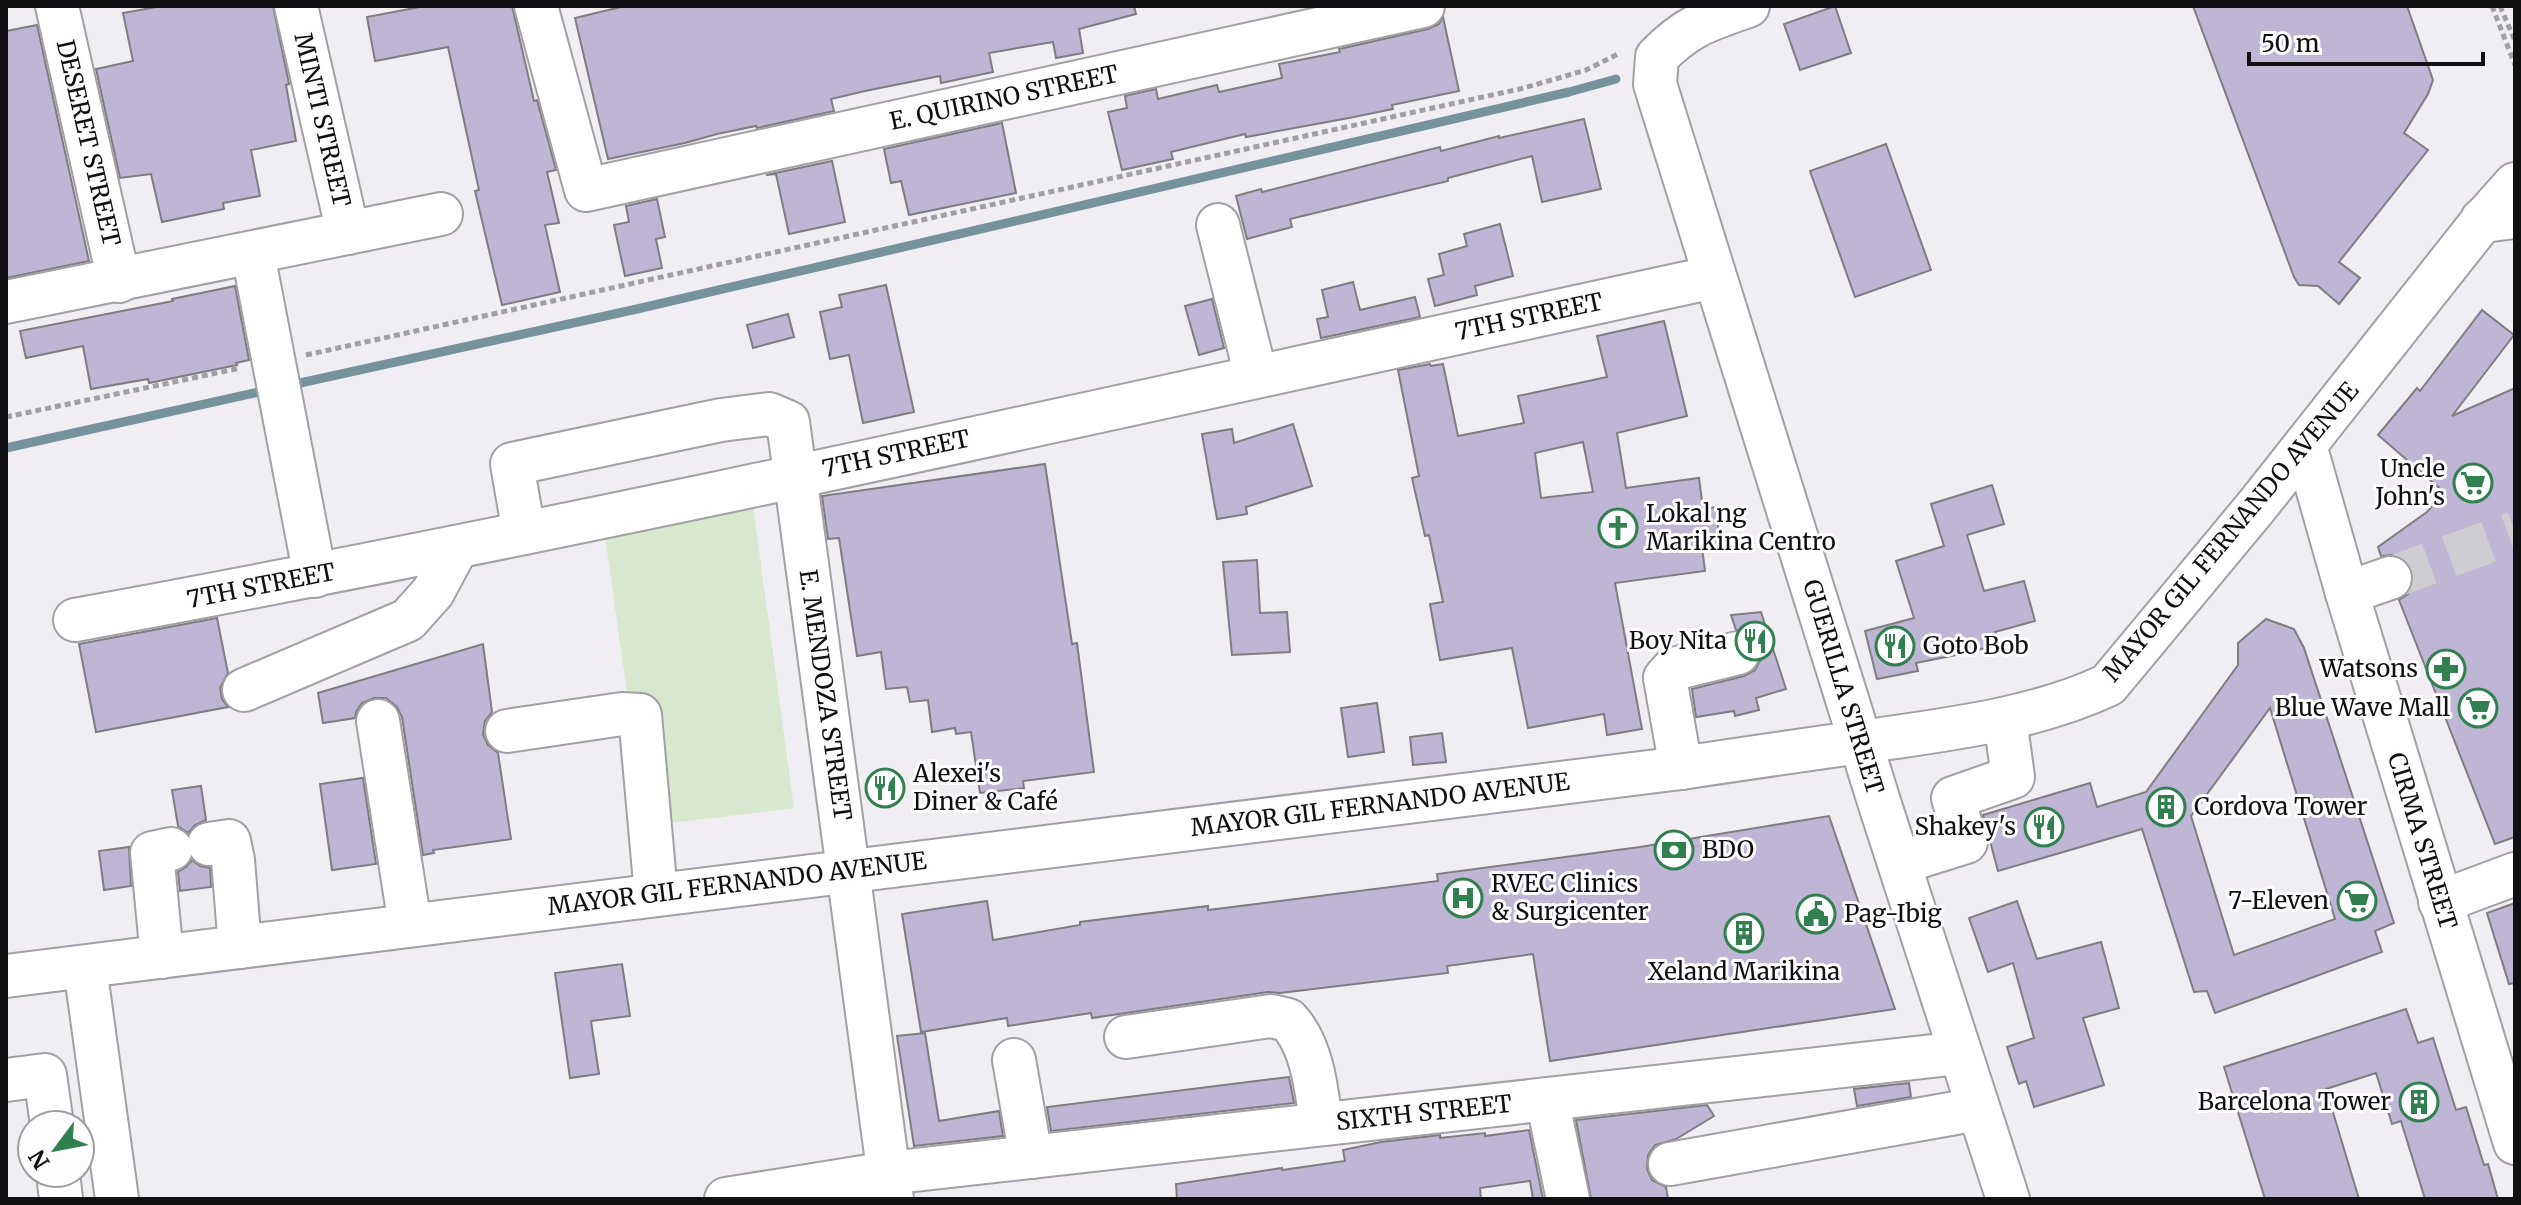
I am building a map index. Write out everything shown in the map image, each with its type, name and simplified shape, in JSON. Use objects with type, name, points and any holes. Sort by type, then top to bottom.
[{"type":"street","name":"DESERET STREET","points":[[57,6],[119,281]]},
{"type":"street","name":"MINTI STREET","points":[[296,6],[348,233]]},
{"type":"street","name":"E. QUIRINO STREET","points":[[536,6],[586,190],[1423,6]]},
{"type":"street","name":"GUERILLA STREET","points":[[1748,6],[1706,21],[1677,36],[1657,57],[1655,84],[1860,742],[2008,1199]]},
{"type":"street","name":"MAYOR GIL FERNANDO AVENUE","points":[[6,976],[1681,768],[2005,719],[2079,698],[2108,685],[2305,445],[2499,218],[2515,184]]},
{"type":"street","points":[[6,302],[441,214]]},
{"type":"street","points":[[1218,225],[1256,376]]},
{"type":"street","points":[[253,254],[315,576]]},
{"type":"street","name":"7TH STREET","points":[[75,620],[315,576],[524,533],[1714,277]]},
{"type":"street","name":"E. MENDOZA STREET","points":[[524,533],[512,464],[721,420],[769,414],[788,422],[890,1186]]},
{"type":"street","name":"CIRMA STREET","points":[[2305,445],[2347,593],[2515,1143]]},
{"type":"street","points":[[244,690],[408,620],[433,592],[457,547]]},
{"type":"street","points":[[2347,593],[2390,578]]},
{"type":"street","points":[[1681,768],[1664,682],[1667,673],[1738,653]]},
{"type":"street","points":[[507,731],[622,714],[640,715],[656,894]]},
{"type":"street","points":[[1899,863],[1966,842],[1953,798],[2013,777],[2005,719]]},
{"type":"street","points":[[378,721],[410,925]]},
{"type":"street","points":[[162,957],[152,853],[229,841],[240,947]]},
{"type":"street","points":[[2440,902],[2515,874]]},
{"type":"street","points":[[85,967],[117,1199]]},
{"type":"street","points":[[1126,1037],[1271,1016],[1288,1020],[1303,1039],[1321,1124]]},
{"type":"street","name":"SIXTH STREET","points":[[726,1199],[890,1186],[1031,1157],[1959,1053]]},
{"type":"street","points":[[1014,1060],[1031,1157]]},
{"type":"street","points":[[6,1080],[45,1075],[50,1109]]},
{"type":"street","points":[[1547,1099],[1568,1199]]},
{"type":"street","points":[[1670,1164],[1978,1109]]},
{"type":"path","points":[[2492,6],[2515,65]]},
{"type":"path","points":[[2500,6],[2515,41]]},
{"type":"path","points":[[6,417],[278,380],[1524,88],[1586,70],[1615,56]]},
{"type":"green space","points":[[753,506],[794,808],[646,826],[605,537]]},
{"type":"building","points":[[162,6],[273,6],[289,84],[286,85],[296,141],[251,150],[260,196],[223,203],[224,209],[162,222],[151,174],[120,178],[96,69],[133,61],[123,13]]},
{"type":"building","points":[[425,6],[512,6],[534,101],[537,100],[556,170],[547,172],[559,223],[545,225],[560,292],[502,305],[475,191],[479,190],[448,47],[375,61],[367,17]]},
{"type":"building","points":[[625,6],[1134,6],[1136,14],[1079,29],[1083,53],[1056,58],[1053,42],[989,53],[993,72],[941,83],[940,76],[865,91],[831,99],[834,111],[608,159],[575,18]]},
{"type":"building","points":[[1835,6],[1851,53],[1800,70],[1784,24]]},
{"type":"building","points":[[2193,6],[2407,6],[2433,80],[2404,133],[2428,150],[2339,262],[2360,278],[2339,304],[2318,286],[2299,285],[2294,277]]},
{"type":"building","points":[[1443,17],[1459,91],[1349,118],[1246,137],[1245,134],[1171,152],[1173,159],[1122,170],[1108,112],[1127,108],[1125,96],[1156,89],[1158,99],[1217,85],[1219,92],[1282,78],[1279,64],[1428,29],[1439,24]]},
{"type":"building","points":[[37,25],[89,261],[6,278],[6,31]]},
{"type":"building","points":[[1584,119],[1601,189],[1542,202],[1532,156],[1448,178],[1448,181],[1290,219],[1292,227],[1247,239],[1236,196],[1440,147],[1441,151]]},
{"type":"building","points":[[1002,123],[1016,193],[909,215],[901,181],[891,183],[884,149]]},
{"type":"building","points":[[1886,144],[1931,270],[1855,297],[1810,171]]},
{"type":"building","points":[[832,161],[845,222],[789,234],[776,174],[766,175]]},
{"type":"building","points":[[657,199],[665,237],[656,239],[662,268],[625,276],[614,225],[629,222],[626,206]]},
{"type":"building","points":[[1500,224],[1513,276],[1475,286],[1477,295],[1435,306],[1428,279],[1444,275],[1439,254],[1467,246],[1464,234]]},
{"type":"building","points":[[1353,282],[1360,310],[1415,297],[1420,317],[1321,338],[1317,319],[1328,317],[1322,290]]},
{"type":"building","points":[[886,285],[914,412],[863,423],[849,355],[830,359],[820,312],[842,307],[839,295]]},
{"type":"building","points":[[235,286],[249,360],[237,365],[149,383],[148,379],[91,389],[83,346],[26,358],[20,331]]},
{"type":"building","points":[[1212,299],[1224,348],[1199,355],[1185,306]]},
{"type":"building","name":"Blue Wave Mall","points":[[2482,310],[2514,335],[2452,416],[2515,388],[2515,837],[2495,844],[2399,600],[2408,594],[2413,583],[2412,569],[2406,560],[2395,555],[2381,556],[2378,547],[2427,512],[2444,492],[2378,435],[2417,388],[2420,391]]},
{"type":"building","points":[[788,314],[794,337],[753,348],[747,325]]},
{"type":"building","points":[[1664,321],[1687,416],[1617,433],[1626,488],[1699,478],[1703,509],[1716,507],[1720,545],[1702,547],[1705,571],[1615,583],[1642,729],[1607,735],[1604,714],[1528,728],[1512,648],[1440,660],[1430,604],[1443,602],[1429,535],[1425,536],[1412,478],[1419,476],[1398,370],[1443,364],[1458,436],[1524,423],[1518,396],[1607,377],[1597,336]],"holes":[[[1583,442],[1593,492],[1541,498],[1535,453]]]},
{"type":"building","points":[[1293,424],[1312,486],[1246,507],[1247,514],[1217,519],[1202,434],[1232,429],[1234,443]]},
{"type":"building","points":[[1045,464],[1072,644],[1077,643],[1094,772],[1023,781],[1024,788],[980,793],[971,732],[956,734],[955,728],[932,732],[928,700],[910,702],[907,687],[886,689],[881,652],[857,656],[839,538],[828,539],[822,496]]},
{"type":"building","points":[[1992,485],[2004,524],[1967,535],[1984,591],[2024,581],[2035,621],[1995,632],[1999,644],[1916,663],[1918,671],[1877,679],[1865,631],[1914,618],[1896,561],[1944,546],[1931,504]]},
{"type":"building","points":[[1257,560],[1260,613],[1287,612],[1290,652],[1232,655],[1223,562]]},
{"type":"building","points":[[1761,612],[1786,689],[1756,698],[1759,710],[1735,716],[1734,711],[1696,717],[1692,689],[1744,676],[1755,670],[1761,659],[1761,647],[1755,636],[1745,630],[1736,630],[1731,615]]},
{"type":"building","points":[[217,618],[228,673],[220,688],[222,699],[228,707],[96,732],[79,644]]},
{"type":"building","name":"Cordova Tower","points":[[2266,619],[2294,629],[2304,648],[2394,923],[2375,931],[2382,952],[2215,1013],[2207,991],[2194,992],[2142,829],[1998,871],[1983,815],[2090,783],[2097,807],[2146,792],[2238,665],[2238,643]],"holes":[[[2270,708],[2335,919],[2234,955],[2191,816]]]},
{"type":"building","points":[[483,644],[492,712],[485,721],[483,734],[488,745],[498,753],[511,839],[433,850],[434,853],[423,855],[402,717],[397,707],[386,698],[374,698],[362,703],[355,718],[323,723],[318,693]]},
{"type":"building","points":[[1377,703],[1384,752],[1348,757],[1341,708]]},
{"type":"building","points":[[1442,733],[1446,762],[1413,765],[1410,737]]},
{"type":"building","points":[[363,778],[376,864],[332,870],[320,784]]},
{"type":"building","points":[[201,786],[206,820],[188,833],[178,826],[172,790]]},
{"type":"building","points":[[1829,816],[1895,1009],[1550,1061],[1533,954],[1447,966],[1448,973],[1268,992],[1092,1018],[1091,1013],[1008,1026],[1007,1018],[921,1032],[902,914],[987,901],[993,940],[1080,925],[1080,922],[1208,906],[1208,910],[1438,881],[1437,874],[1640,847]]},
{"type":"building","points":[[129,847],[131,886],[104,890],[99,851]]},
{"type":"building","points":[[192,860],[210,868],[211,887],[180,891],[178,872]]},
{"type":"building","points":[[2017,901],[2037,959],[2101,942],[2119,1008],[2083,1018],[2104,1085],[2034,1107],[2026,1081],[2019,1084],[2007,1047],[2034,1038],[2013,963],[1988,972],[1969,918]]},
{"type":"building","points":[[2515,903],[2515,983],[2509,984],[2487,913]]},
{"type":"building","points":[[622,964],[630,1016],[591,1021],[599,1074],[570,1078],[555,973]]},
{"type":"building","name":"Barcelona Tower","points":[[2406,1009],[2418,1043],[2433,1038],[2456,1110],[2466,1107],[2498,1199],[2425,1199],[2401,1121],[2392,1124],[2376,1073],[2326,1089],[2359,1199],[2265,1199],[2224,1067]]},
{"type":"building","points":[[925,1033],[939,1121],[999,1111],[1003,1136],[914,1146],[897,1036]]},
{"type":"building","points":[[1289,1077],[1294,1103],[1051,1131],[1047,1107]]},
{"type":"building","points":[[1909,1083],[1911,1097],[1857,1106],[1854,1089]]},
{"type":"building","points":[[1707,1105],[1714,1116],[1676,1139],[1655,1145],[1648,1155],[1647,1169],[1652,1180],[1666,1187],[1668,1199],[1591,1199],[1576,1120]]},
{"type":"building","points":[[1529,1130],[1543,1199],[1533,1199],[1530,1181],[1480,1188],[1481,1199],[1177,1199],[1176,1184],[1345,1161],[1343,1150],[1381,1142],[1440,1135],[1440,1138],[1485,1133],[1485,1136]]},
{"type":"waterway","points":[[291,385],[637,309],[1616,79]]},
{"type":"waterway","points":[[6,448],[268,390]]},
{"type":"tunnel","points":[[2390,578],[2515,532]]},
{"type":"place","name":"Uncle John's","points":[[2473,483]]},
{"type":"place","name":"Lokal ng Marikina Centro","points":[[1618,528]]},
{"type":"place","name":"Boy Nita","points":[[1755,641]]},
{"type":"place","name":"Goto Bob","points":[[1895,646]]},
{"type":"place","name":"Watsons","points":[[2446,669]]},
{"type":"place","name":"Blue Wave Mall","points":[[2478,708]]},
{"type":"place","name":"Alexei's Diner & Café","points":[[885,788]]},
{"type":"place","name":"Cordova Tower","points":[[2166,807]]},
{"type":"place","name":"Shakey's","points":[[2044,827]]},
{"type":"place","name":"BDO","points":[[1674,850]]},
{"type":"place","name":"RVEC Clinics & Surgicenter","points":[[1463,898]]},
{"type":"place","name":"7-Eleven","points":[[2357,901]]},
{"type":"place","name":"Pag-Ibig","points":[[1816,914]]},
{"type":"place","name":"Xeland Marikina","points":[[1744,933]]},
{"type":"place","name":"Barcelona Tower","points":[[2419,1102]]}]
